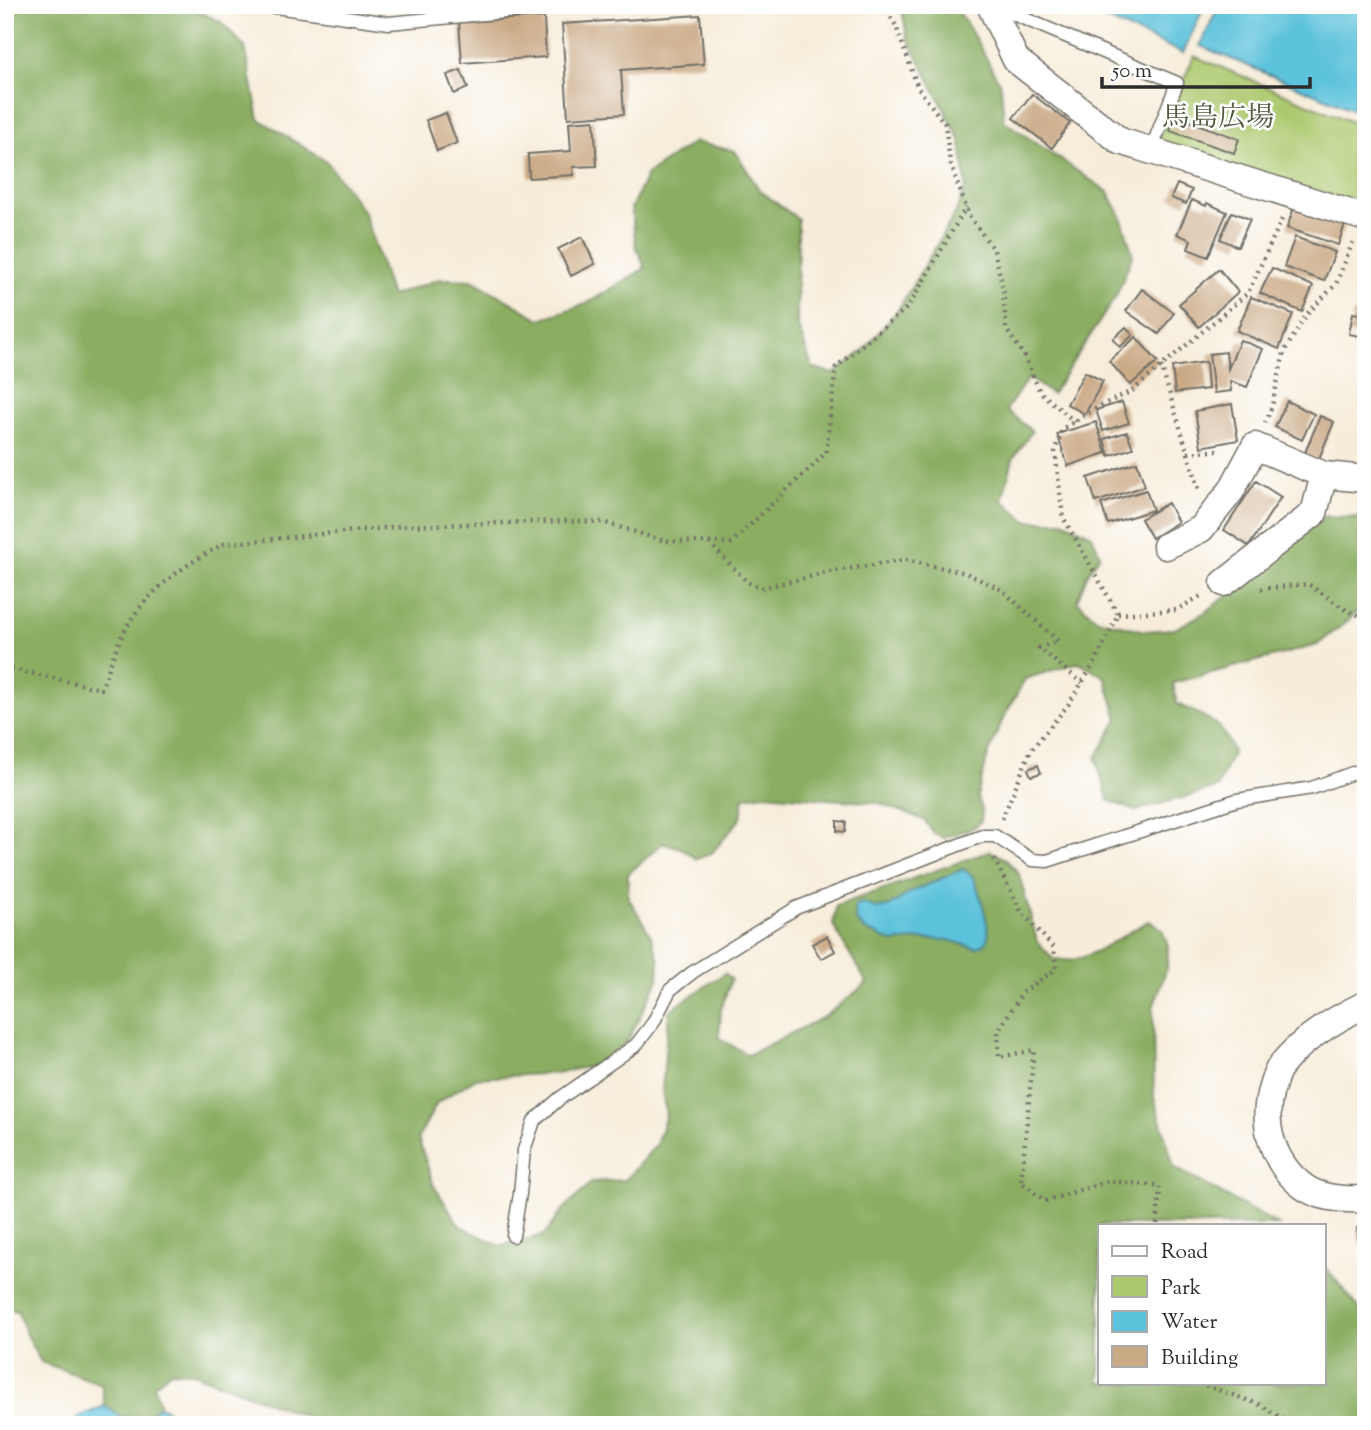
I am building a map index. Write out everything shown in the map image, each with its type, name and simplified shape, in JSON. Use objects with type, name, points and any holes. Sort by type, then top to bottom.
[{"type":"street","points":[[991,5],[1016,60],[1120,141],[1365,215]]},
{"type":"street","points":[[1166,546],[1201,529],[1231,491],[1255,446],[1324,475],[1366,479]]},
{"type":"street","points":[[1224,583],[1314,513],[1324,475]]},
{"type":"street","points":[[1366,1004],[1340,1017],[1303,1044],[1279,1069],[1267,1102],[1268,1133],[1280,1162],[1304,1187],[1327,1197],[1366,1199]]},
{"type":"lane","points":[[261,5],[389,23],[577,5]]},
{"type":"lane","points":[[991,5],[1177,83],[1151,150]]},
{"type":"lane","points":[[513,1236],[524,1150],[534,1121],[559,1099],[636,1045],[653,1023],[670,990],[693,972],[796,908],[989,836],[1032,860],[1046,861],[1237,800],[1312,788],[1366,768]]},
{"type":"path","points":[[884,5],[896,26],[918,88],[945,124],[950,162],[968,216],[994,250],[1003,288],[1006,329],[1025,357],[1040,392],[1075,422]]},
{"type":"path","points":[[1118,614],[1063,517],[1055,451],[1062,429],[1132,391],[1248,293],[1293,195]]},
{"type":"path","points":[[5,667],[101,689],[125,629],[150,594],[204,554],[224,544],[402,526],[565,521],[602,522],[665,541],[731,543],[826,453],[835,367],[909,306],[966,207]]},
{"type":"path","points":[[1188,453],[1255,446],[1272,406],[1284,352],[1307,314],[1336,284],[1365,215]]},
{"type":"path","points":[[1161,366],[1202,497],[1216,510]]},
{"type":"path","points":[[709,543],[747,582],[761,588],[835,571],[905,560],[966,573],[1002,590],[1058,641],[1039,648],[1082,683]]},
{"type":"path","points":[[1118,614],[1176,610],[1224,583],[1258,589],[1308,584],[1346,610],[1366,618]]},
{"type":"path","points":[[1118,614],[1096,662],[1068,705],[1031,750],[989,836],[1021,911],[1054,948],[1056,969],[1023,992],[998,1031],[999,1057],[1034,1050],[1021,1182],[1045,1201],[1109,1181],[1160,1186],[1157,1224]]},
{"type":"path","points":[[1202,1384],[1261,1405],[1292,1425]]},
{"type":"green space","points":[[5,5],[183,5],[220,21],[245,47],[259,119],[327,162],[364,212],[391,296],[440,279],[472,280],[540,319],[586,304],[645,268],[636,246],[631,208],[647,174],[694,142],[735,151],[760,191],[798,219],[797,323],[812,367],[834,374],[864,350],[898,310],[956,212],[966,186],[961,142],[907,36],[901,5],[955,5],[1001,86],[1004,121],[1108,192],[1121,216],[1133,255],[1116,296],[1052,394],[1028,378],[1006,410],[1032,431],[1013,459],[1002,500],[1027,521],[1063,521],[1092,535],[1100,555],[1087,575],[1077,601],[1097,619],[1145,631],[1175,629],[1206,612],[1325,516],[1366,518],[1366,602],[1350,619],[1317,645],[1173,683],[1177,704],[1218,726],[1233,752],[1217,788],[1135,811],[1108,800],[1096,758],[1118,719],[1105,677],[1079,662],[1025,679],[1002,721],[988,755],[977,797],[982,810],[981,821],[975,827],[944,838],[934,834],[924,820],[879,803],[764,794],[744,797],[741,818],[712,853],[697,859],[681,848],[663,843],[628,874],[628,897],[651,936],[659,960],[658,980],[627,1042],[597,1065],[556,1073],[476,1078],[437,1103],[418,1138],[434,1186],[460,1226],[500,1246],[544,1235],[561,1212],[592,1182],[625,1180],[656,1145],[666,1115],[662,1090],[669,1011],[725,973],[731,979],[721,1010],[719,1038],[748,1055],[824,1017],[867,983],[833,925],[836,906],[990,851],[1006,859],[1019,874],[1037,941],[1053,959],[1068,960],[1089,955],[1149,921],[1162,929],[1168,946],[1167,967],[1153,1008],[1154,1098],[1174,1167],[1276,1224],[1098,1224],[1098,1384],[1326,1384],[1326,1268],[1360,1309],[1366,1325],[1366,1425],[328,1425],[190,1372],[171,1371],[154,1385],[160,1406],[143,1419],[121,1417],[105,1406],[101,1384],[41,1362],[26,1335],[18,1312],[5,1306]]},
{"type":"green space","name":"馬島広場","points":[[1194,56],[1366,128],[1366,197],[1358,210],[1156,144]]},
{"type":"water","points":[[1073,5],[1205,5],[1183,53]]},
{"type":"water","points":[[1219,5],[1366,5],[1366,115],[1200,46]]},
{"type":"water","points":[[963,869],[970,874],[980,896],[988,932],[985,943],[976,948],[948,940],[893,942],[865,930],[856,920],[855,906],[862,903],[877,908],[888,907],[913,891]]},
{"type":"water","points":[[105,1406],[121,1417],[143,1419],[160,1406],[193,1425],[69,1425],[80,1416]]},
{"type":"building","points":[[700,15],[704,64],[621,70],[624,114],[568,118],[562,24]]},
{"type":"building","points":[[544,17],[546,57],[462,63],[459,22]]},
{"type":"building","points":[[461,70],[468,88],[454,94],[447,75]]},
{"type":"building","points":[[1032,94],[1070,123],[1052,148],[1013,118]]},
{"type":"building","points":[[446,113],[457,143],[437,151],[426,120]]},
{"type":"building","points":[[1175,116],[1239,139],[1234,153],[1170,131]]},
{"type":"building","points":[[594,120],[597,166],[573,167],[574,175],[529,178],[528,154],[571,151],[569,122]]},
{"type":"building","points":[[1177,184],[1192,190],[1186,204],[1171,198]]},
{"type":"building","points":[[1192,200],[1227,212],[1208,257],[1188,249],[1191,240],[1177,234]]},
{"type":"building","points":[[1295,204],[1346,221],[1338,245],[1287,228]]},
{"type":"building","points":[[1232,212],[1250,219],[1238,247],[1220,239]]},
{"type":"building","points":[[582,237],[595,264],[571,276],[558,249]]},
{"type":"building","points":[[1295,237],[1335,252],[1324,281],[1284,267]]},
{"type":"building","points":[[1272,268],[1313,286],[1302,312],[1260,293]]},
{"type":"building","points":[[1219,269],[1238,292],[1199,327],[1179,304]]},
{"type":"building","points":[[1142,289],[1174,313],[1159,334],[1126,311]]},
{"type":"building","points":[[1251,297],[1293,314],[1279,349],[1237,331]]},
{"type":"building","points":[[1353,313],[1366,315],[1366,337],[1349,334]]},
{"type":"building","points":[[1126,327],[1133,335],[1120,347],[1113,339]]},
{"type":"building","points":[[1136,337],[1158,362],[1130,385],[1109,361]]},
{"type":"building","points":[[1240,340],[1263,349],[1247,387],[1230,381],[1231,391],[1214,393],[1209,354],[1226,352],[1228,369]]},
{"type":"building","points":[[1206,362],[1208,389],[1175,393],[1172,367]]},
{"type":"building","points":[[1085,372],[1103,381],[1085,414],[1067,404]]},
{"type":"building","points":[[1287,401],[1314,414],[1302,440],[1275,427]]},
{"type":"building","points":[[1122,402],[1129,423],[1103,431],[1096,410]]},
{"type":"building","points":[[1232,404],[1238,440],[1201,447],[1195,411]]},
{"type":"building","points":[[1320,416],[1334,422],[1318,461],[1304,455]]},
{"type":"building","points":[[1096,422],[1106,453],[1068,466],[1057,434]]},
{"type":"building","points":[[1127,432],[1133,448],[1109,456],[1104,439]]},
{"type":"building","points":[[1137,462],[1145,486],[1096,502],[1088,478]]},
{"type":"building","points":[[1256,481],[1281,497],[1249,546],[1224,530]]},
{"type":"building","points":[[1146,490],[1153,510],[1108,524],[1101,504]]},
{"type":"building","points":[[1168,503],[1178,522],[1152,538],[1141,519]]},
{"type":"building","points":[[1038,765],[1041,773],[1031,776],[1028,769]]},
{"type":"building","points":[[837,821],[846,822],[845,832],[837,831]]},
{"type":"building","points":[[827,936],[835,951],[821,959],[812,944]]},
{"type":"building","points":[[1366,1226],[1366,1245],[1360,1246],[1357,1228]]}]
